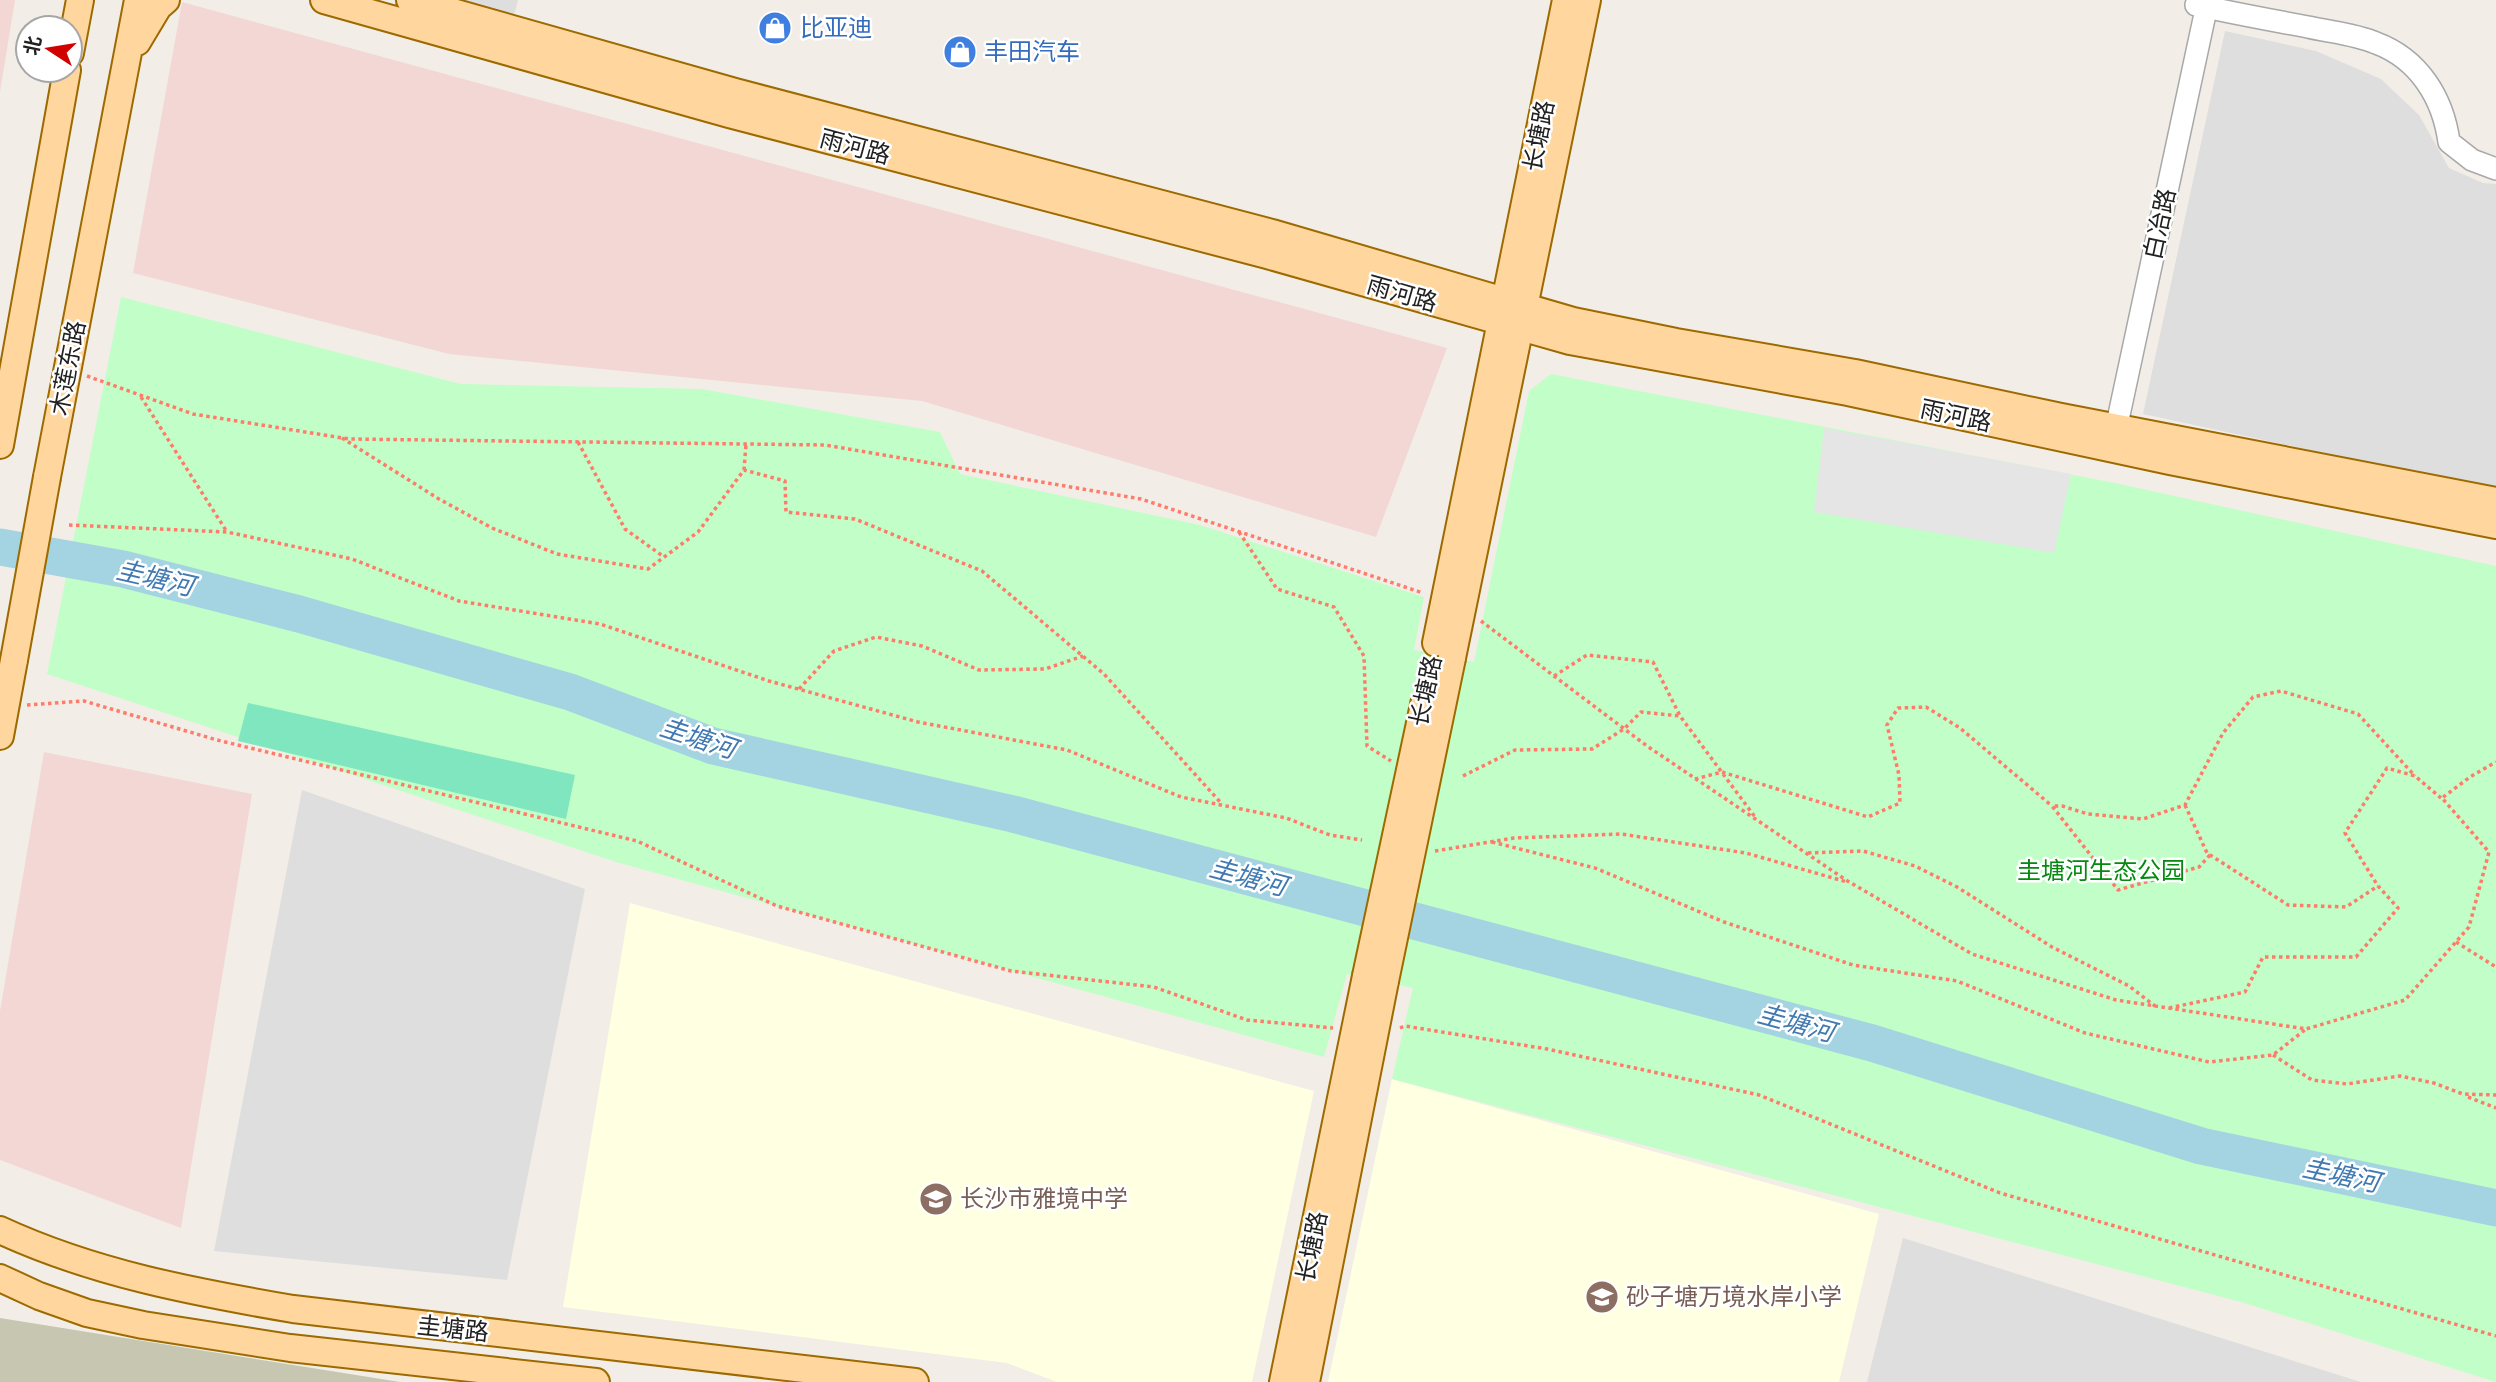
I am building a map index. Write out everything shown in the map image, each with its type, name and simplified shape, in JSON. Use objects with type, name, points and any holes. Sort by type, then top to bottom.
[{"type":"main road","name":"木莲东路","points":[[0,736],[138,0]]},
{"type":"main road","points":[[128,63],[142,30],[166,0]]},
{"type":"main road","name":"雨河路","points":[[324,0],[729,114],[1280,259],[1513,315]]},
{"type":"main road","name":"雨河路","points":[[410,0],[735,92],[1272,233],[1513,315],[1581,344],[2496,502]]},
{"type":"main road","name":"长塘路","points":[[1513,315],[1566,0]]},
{"type":"main road","name":"长塘路","points":[[1283,1382],[1365,1032],[1513,315],[1587,0]]},
{"type":"main road","points":[[0,445],[64,84]]},
{"type":"main road","name":"雨河路","points":[[2109,437],[2496,525]]},
{"type":"main road","name":"长塘路","points":[[1306,1382],[1365,1032]]},
{"type":"main road","name":"圭塘路","points":[[6,1230],[54,1253],[113,1272],[198,1293],[293,1309],[915,1382]]},
{"type":"main road","name":"圭塘路","points":[[0,1278],[87,1313],[143,1325],[290,1348],[596,1382]]},
{"type":"main road","points":[[0,1296],[51,1300]]},
{"type":"street","points":[[2202,3],[2363,38],[2390,49],[2416,68],[2435,95],[2447,126],[2449,142],[2472,160],[2496,169]]},
{"type":"street","name":"白冶路","points":[[2109,437],[2202,3]]},
{"type":"path","points":[[68,370],[193,414],[340,437],[825,445],[1141,499],[1454,604],[1695,779],[1852,884],[1972,954],[2116,1000],[2306,1029]]},
{"type":"path","points":[[139,395],[227,532]]},
{"type":"path","points":[[340,437],[481,522],[557,554],[648,569],[698,532],[744,470],[746,444]]},
{"type":"path","points":[[578,442],[625,529],[664,557]]},
{"type":"path","points":[[744,470],[785,481],[786,512],[855,519],[982,571],[1104,674],[1223,805]]},
{"type":"path","points":[[69,525],[227,532],[352,559],[459,601],[600,624],[799,689],[918,722],[1067,750],[1181,797],[1286,818],[1330,835],[1362,841]]},
{"type":"path","points":[[1238,532],[1277,589],[1335,607],[1364,656],[1367,746],[1399,766]]},
{"type":"path","points":[[799,689],[834,652],[876,637],[922,646],[979,670],[1045,669],[1083,656]]},
{"type":"path","points":[[1554,676],[1587,655],[1653,662],[1680,716],[1758,821]]},
{"type":"path","points":[[1492,842],[1595,868],[1724,922],[1853,965],[1957,981],[2085,1034],[2209,1062],[2273,1055],[2306,1029],[2405,1000],[2469,927],[2489,852],[2442,798],[2415,776],[2358,714],[2281,691],[2253,697],[2223,733],[2185,805],[2143,819],[2088,814],[2062,806],[2052,806]]},
{"type":"path","points":[[5,707],[84,701],[217,740],[637,841],[777,906],[1011,971],[1154,987],[1247,1020],[1365,1032],[1405,1026],[1534,1047],[1759,1095],[2000,1193],[2496,1336]]},
{"type":"path","points":[[1695,779],[1722,772],[1868,817],[1900,803],[1899,775],[1887,724],[1898,708],[1926,707],[1960,728],[2052,806],[2118,890],[2199,867],[2210,855]]},
{"type":"path","points":[[1463,776],[1516,750],[1592,749],[1624,729],[1641,712],[1680,716]]},
{"type":"path","points":[[2442,798],[2496,762]]},
{"type":"path","points":[[2167,1008],[2245,992],[2263,957],[2356,957],[2398,908],[2378,886],[2345,832],[2387,768],[2415,776]]},
{"type":"path","points":[[2185,805],[2207,853],[2288,905],[2346,907],[2378,886]]},
{"type":"path","points":[[1429,852],[1514,838],[1621,834],[1746,853],[1852,884]]},
{"type":"path","points":[[1806,853],[1863,851],[1915,866],[1957,887],[2052,947],[2129,986],[2155,1006]]},
{"type":"path","points":[[2456,942],[2496,967]]},
{"type":"path","points":[[2273,1055],[2312,1080],[2347,1084],[2400,1076],[2434,1083],[2496,1108]]},
{"type":"path","points":[[2463,1094],[2496,1095]]},
{"type":"shaded area","points":[[0,0],[15,0],[0,92]]},
{"type":"shaded area","points":[[457,0],[518,0],[514,16]]},
{"type":"shaded area","points":[[182,2],[1447,348],[1376,537],[922,401],[449,354],[133,273]]},
{"type":"shaded area","points":[[2225,31],[2316,51],[2381,79],[2419,115],[2449,168],[2483,183],[2496,184],[2496,490],[2143,414]]},
{"type":"shaded area","points":[[1824,428],[2071,474],[2054,553],[1814,512]]},
{"type":"shaded area","points":[[44,752],[252,794],[181,1228],[0,1160],[0,1011]]},
{"type":"shaded area","points":[[302,790],[585,889],[507,1280],[214,1251]]},
{"type":"shaded area","name":"长沙市雅境中学","points":[[630,903],[1314,1091],[1252,1382],[1057,1382],[1007,1363],[563,1307]]},
{"type":"shaded area","name":"砂子塘万境水岸小学","points":[[1392,1079],[1879,1214],[1839,1382],[1328,1382]]},
{"type":"shaded area","points":[[1903,1238],[2361,1382],[1867,1382]]},
{"type":"shaded area","points":[[0,1318],[400,1382],[0,1382]]},
{"type":"green space","name":"圭塘河生态公园","points":[[121,297],[461,384],[702,389],[940,432],[960,474],[1200,525],[1424,597],[1414,650],[1474,662],[1529,391],[1551,374],[2115,483],[2496,566],[2496,1382],[2241,1302],[1392,1079],[1413,988],[1347,974],[1324,1057],[616,862],[47,674]]},
{"type":"green space","points":[[248,703],[575,775],[566,819],[238,741]]},
{"type":"waterway","name":"圭塘河","points":[[0,547],[123,569],[299,614],[570,692],[713,746],[1013,814],[1872,1043],[2201,1146],[2496,1208]]},
{"type":"place","name":"比亚迪","points":[[775,28]]},
{"type":"place","name":"丰田汽车","points":[[960,52]]},
{"type":"place","name":"长沙市雅境中学","points":[[936,1199]]},
{"type":"place","name":"砂子塘万境水岸小学","points":[[1602,1297]]}]
